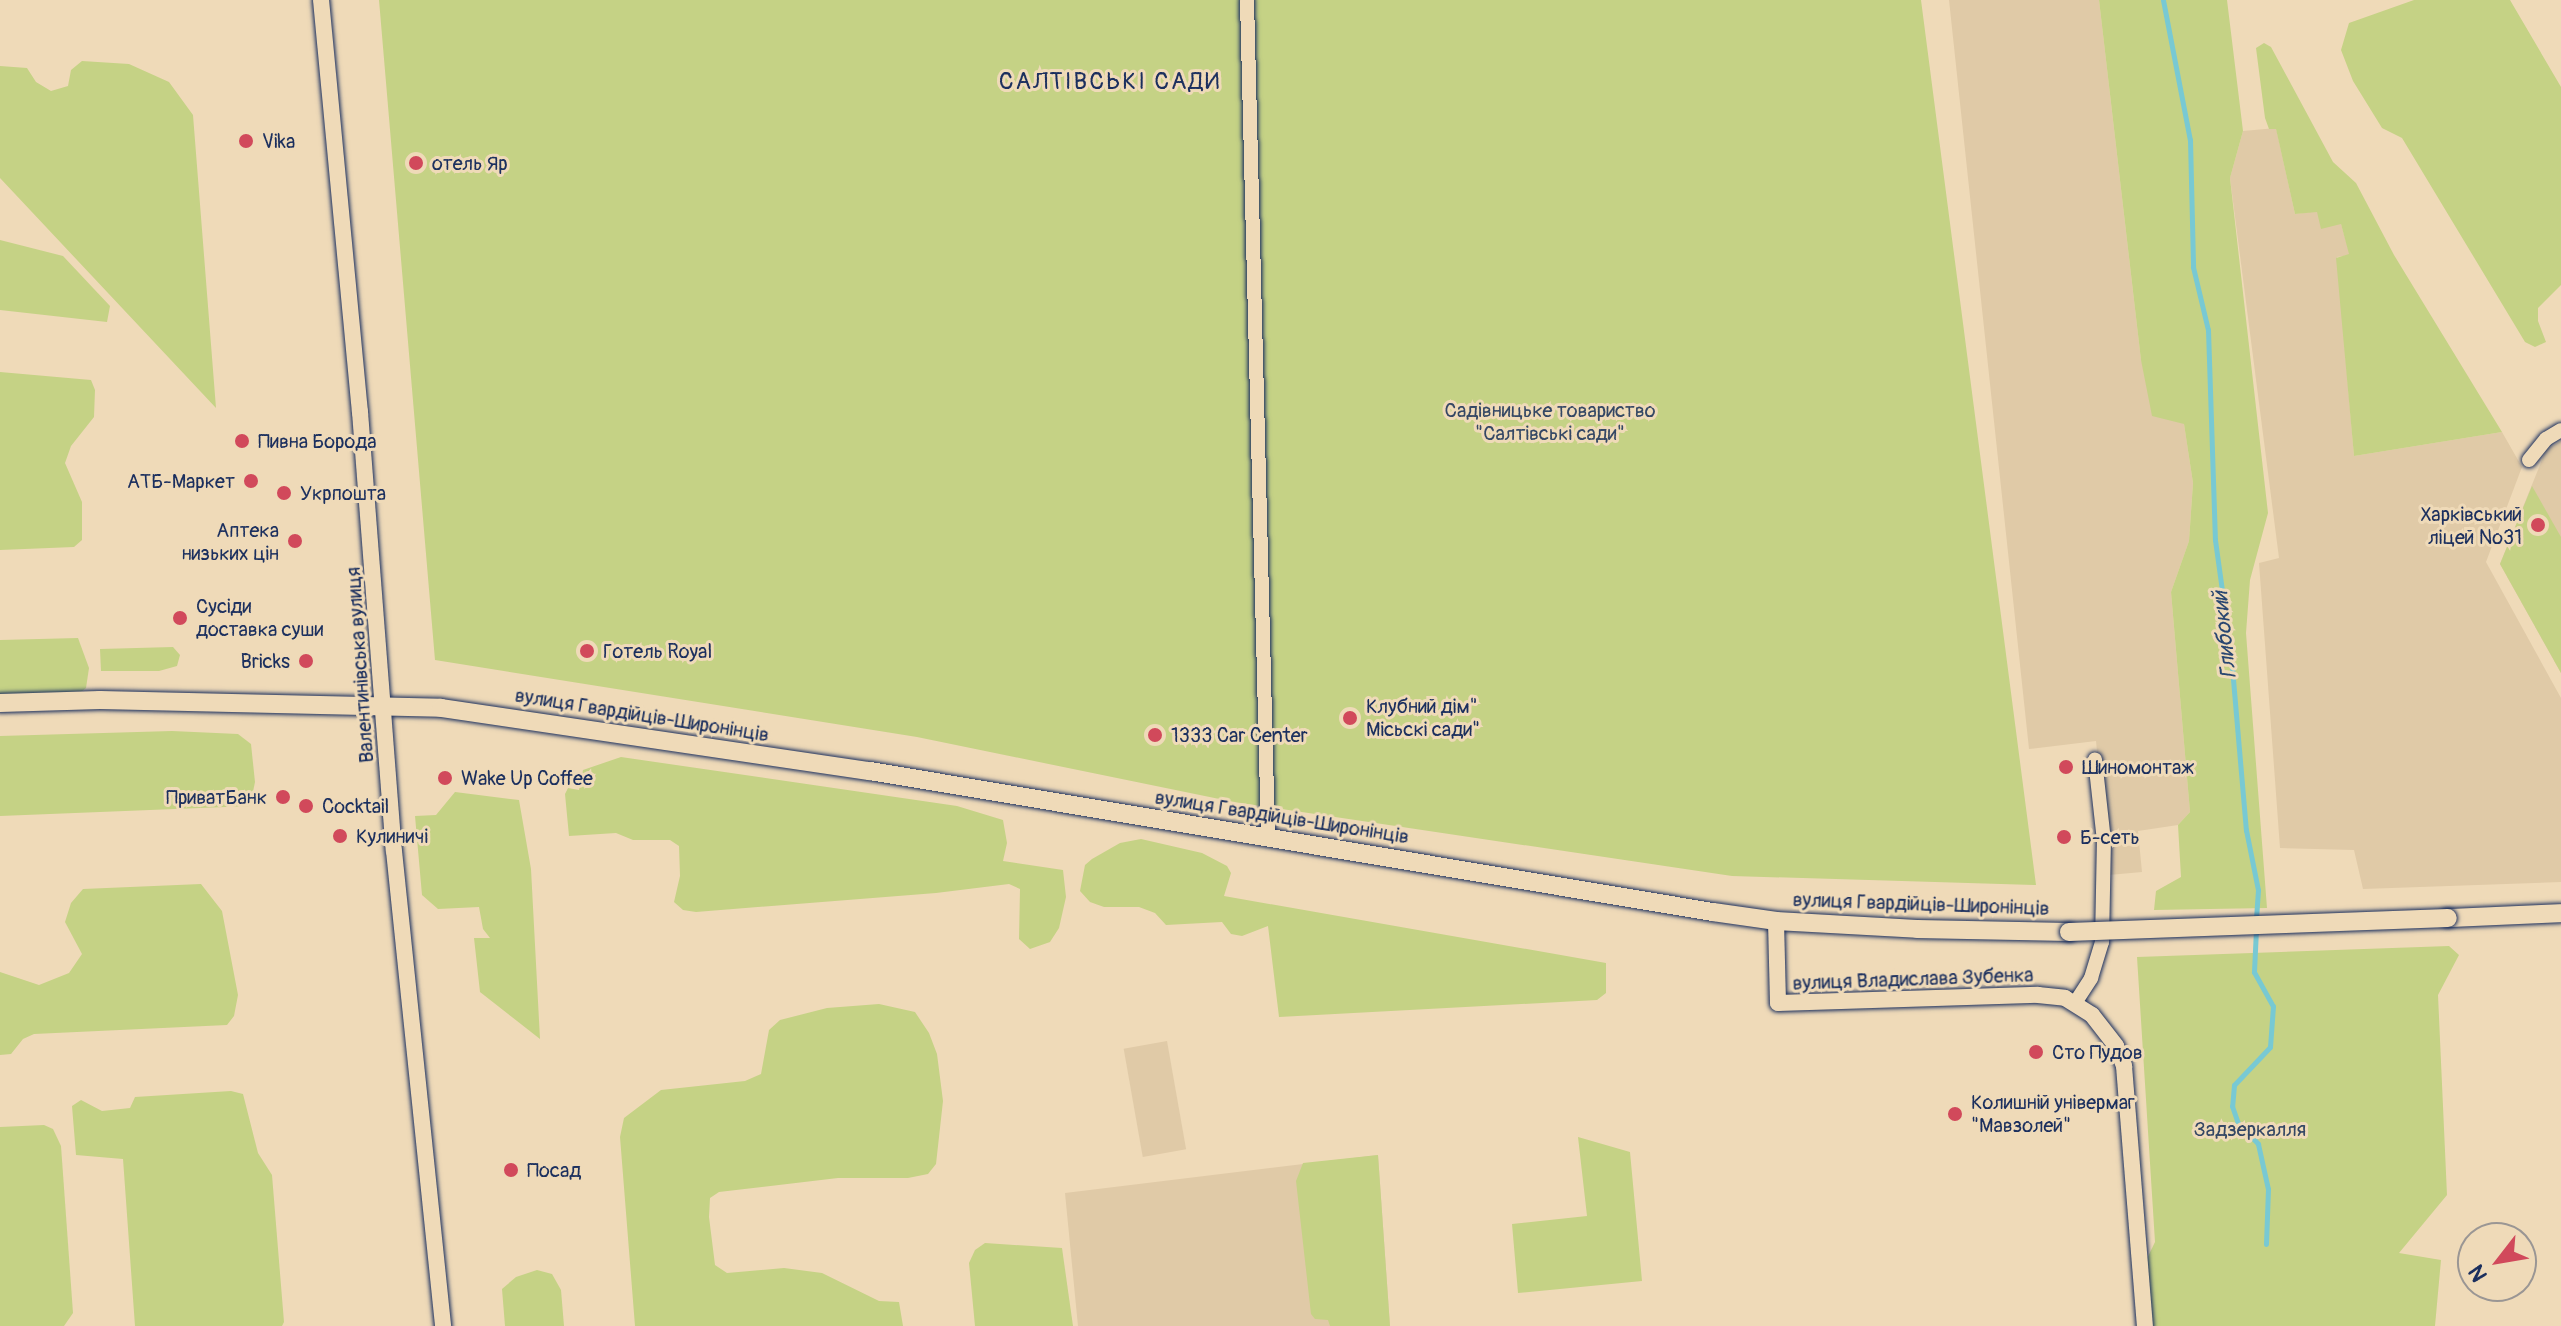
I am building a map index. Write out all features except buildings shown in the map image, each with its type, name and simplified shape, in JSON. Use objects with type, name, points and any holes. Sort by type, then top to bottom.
[{"type":"main road","name":"вулиця Гвардійців-Широнінців","points":[[0,703],[100,700],[441,708],[1268,837],[1776,921],[1995,932],[2069,932],[2561,913]]},
{"type":"street","name":"Валентинівська вулиця","points":[[321,0],[360,412],[382,706],[443,1326]]},
{"type":"street","points":[[1247,0],[1268,837]]},
{"type":"street","points":[[2529,460],[2546,439],[2561,430]]},
{"type":"street","points":[[2075,1003],[2091,978],[2102,942],[2104,841],[2095,759]]},
{"type":"street","name":"вулиця Владислава Зубенка","points":[[1776,921],[1778,1003],[2038,995],[2075,1003],[2106,1030],[2124,1066],[2145,1326]]},
{"type":"shaded area","points":[[1949,0],[2099,0],[2141,360],[2184,424],[2193,483],[2189,541],[2171,592],[2190,812],[2178,825],[2138,831],[2142,872],[2109,875],[2096,741],[2029,749]]},
{"type":"shaded area","points":[[2276,128],[2295,214],[2317,211],[2341,224],[2350,255],[2337,257],[2354,456],[2502,432],[2522,467],[2486,562],[2561,698],[2561,882],[2363,889],[2354,850],[2280,848],[2259,563],[2279,558],[2230,178],[2243,131]]},
{"type":"shaded area","name":"Харківський ліцей №31","points":[[2561,441],[2561,673],[2500,564],[2546,450]]},
{"type":"shaded area","points":[[1167,1041],[1186,1149],[1143,1157],[1124,1049]]},
{"type":"shaded area","points":[[1378,1155],[1390,1326],[1078,1326],[1065,1193]]},
{"type":"green space","name":"Садівницьке товариство \"Салтівські сади\"","points":[[379,0],[1921,0],[2036,885],[1732,876],[1234,802],[917,737],[435,660]]},
{"type":"green space","points":[[2099,0],[2227,0],[2243,131],[2230,178],[2268,513],[2250,580],[2246,633],[2267,908],[2154,910],[2156,891],[2181,877],[2178,825],[2190,812],[2171,592],[2189,541],[2193,483],[2184,424],[2152,416],[2141,360]]},
{"type":"green space","points":[[2414,0],[2510,0],[2561,87],[2561,285],[2538,308],[2538,321],[2546,342],[2535,347],[2525,342],[2402,138],[2382,128],[2353,81],[2341,50],[2349,23]]},
{"type":"green space","points":[[2264,43],[2271,47],[2333,162],[2356,183],[2394,255],[2502,432],[2354,456],[2336,258],[2349,254],[2341,224],[2321,229],[2317,212],[2295,214],[2276,129],[2269,129],[2265,118],[2256,48]]},
{"type":"green space","points":[[82,61],[129,64],[169,82],[193,115],[216,408],[0,178],[0,66],[27,68],[36,82],[51,91],[68,86],[71,70]]},
{"type":"green space","points":[[0,240],[63,256],[110,306],[107,322],[0,310]]},
{"type":"green space","points":[[0,372],[91,380],[95,390],[94,417],[71,446],[65,463],[82,502],[82,540],[74,547],[0,550]]},
{"type":"green space","name":"Харківський ліцей №31","points":[[2532,486],[2561,537],[2561,673],[2500,564]]},
{"type":"green space","points":[[78,638],[89,668],[86,688],[76,696],[0,698],[0,640]]},
{"type":"green space","points":[[173,647],[180,655],[177,666],[159,671],[101,671],[100,649]]},
{"type":"green space","points":[[172,731],[238,734],[251,744],[255,782],[250,806],[0,816],[0,736]]},
{"type":"green space","points":[[621,757],[957,806],[1003,820],[1007,843],[1003,861],[1063,870],[1066,897],[1059,928],[1050,942],[1030,949],[1019,939],[1020,889],[1009,884],[936,893],[696,912],[683,910],[674,902],[680,876],[679,846],[670,840],[633,840],[616,833],[569,836],[565,794],[568,788],[579,790],[583,770]]},
{"type":"green space","points":[[455,792],[519,800],[531,869],[540,1039],[480,992],[474,938],[490,938],[483,929],[479,907],[438,909],[422,895],[415,816],[436,815]]},
{"type":"green space","points":[[1141,839],[1202,853],[1227,866],[1231,873],[1224,896],[1606,963],[1606,993],[1597,1000],[1279,1017],[1268,926],[1242,936],[1231,934],[1222,922],[1166,925],[1155,913],[1139,907],[1104,907],[1090,902],[1080,891],[1085,865],[1092,859],[1120,843]]},
{"type":"green space","points":[[201,884],[222,911],[238,995],[234,1016],[227,1025],[34,1034],[23,1039],[11,1054],[0,1055],[0,972],[39,985],[69,973],[82,954],[65,922],[71,903],[83,889]]},
{"type":"green space","name":"Задзеркалля","points":[[2449,946],[2459,955],[2438,995],[2447,1195],[2399,1253],[2441,1260],[2435,1326],[2145,1326],[2141,1271],[2155,1242],[2137,957]]},
{"type":"green space","points":[[879,1004],[915,1012],[929,1033],[937,1054],[943,1101],[936,1164],[928,1174],[908,1178],[838,1178],[719,1192],[710,1198],[709,1217],[715,1265],[727,1273],[784,1268],[822,1273],[879,1301],[899,1302],[903,1326],[635,1326],[620,1137],[624,1118],[661,1090],[745,1081],[761,1074],[769,1030],[780,1020],[827,1008]]},
{"type":"green space","points":[[231,1091],[243,1094],[258,1153],[272,1175],[284,1322],[282,1326],[135,1326],[123,1159],[76,1155],[72,1106],[81,1100],[102,1111],[130,1108],[135,1097]]},
{"type":"green space","points":[[44,1125],[53,1129],[61,1146],[73,1313],[64,1326],[0,1326],[0,1127]]},
{"type":"green space","points":[[1578,1137],[1630,1152],[1642,1281],[1518,1293],[1512,1224],[1587,1216]]},
{"type":"green space","points":[[1378,1155],[1390,1326],[1330,1326],[1328,1320],[1315,1319],[1311,1314],[1296,1181],[1303,1163]]},
{"type":"green space","points":[[985,1243],[1062,1248],[1073,1326],[975,1326],[969,1263],[975,1250]]},
{"type":"green space","points":[[537,1270],[552,1274],[561,1290],[564,1326],[505,1326],[502,1289],[516,1277]]},
{"type":"waterway","name":"Глибокий","points":[[2163,0],[2190,140],[2193,267],[2208,330],[2215,540],[2231,656],[2246,830],[2258,890],[2256,919]]},
{"type":"waterway","name":"Глибокий","points":[[2256,929],[2254,972],[2273,1006],[2270,1047],[2234,1085],[2232,1106],[2238,1123],[2258,1144],[2268,1189],[2266,1244]]},
{"type":"place","name":"Vika","points":[[246,141]]},
{"type":"place","name":"отель Яр","points":[[416,163]]},
{"type":"place","name":"Пивна Борода","points":[[242,441]]},
{"type":"place","name":"АТБ-Маркет","points":[[251,481]]},
{"type":"place","name":"Укрпошта","points":[[284,493]]},
{"type":"place","name":"Харківський ліцей №31","points":[[2538,525]]},
{"type":"place","name":"Аптека низьких цін","points":[[295,541]]},
{"type":"place","name":"Сусіди доставка суши","points":[[180,618]]},
{"type":"place","name":"Готель Royal","points":[[587,651]]},
{"type":"place","name":"Bricks","points":[[306,661]]},
{"type":"place","name":"Клубний дім\" Місьскі сади\"","points":[[1350,718]]},
{"type":"place","name":"1333 Car Center","points":[[1155,735]]},
{"type":"place","name":"Шиномонтаж","points":[[2066,767]]},
{"type":"place","name":"Wake Up Coffee","points":[[445,778]]},
{"type":"place","name":"ПриватБанк","points":[[283,797]]},
{"type":"place","name":"Cocktail","points":[[306,806]]},
{"type":"place","name":"Кулиничі","points":[[340,836]]},
{"type":"place","name":"Б-сеть","points":[[2064,837]]},
{"type":"place","name":"Сто Пудов","points":[[2036,1052]]},
{"type":"place","name":"Колишній універмаг \"Мавзолей\"","points":[[1955,1114]]},
{"type":"place","name":"Посад","points":[[511,1170]]},
{"type":"district","name":"САЛТІВСЬКІ САДИ","points":[[1110,82]]}]
